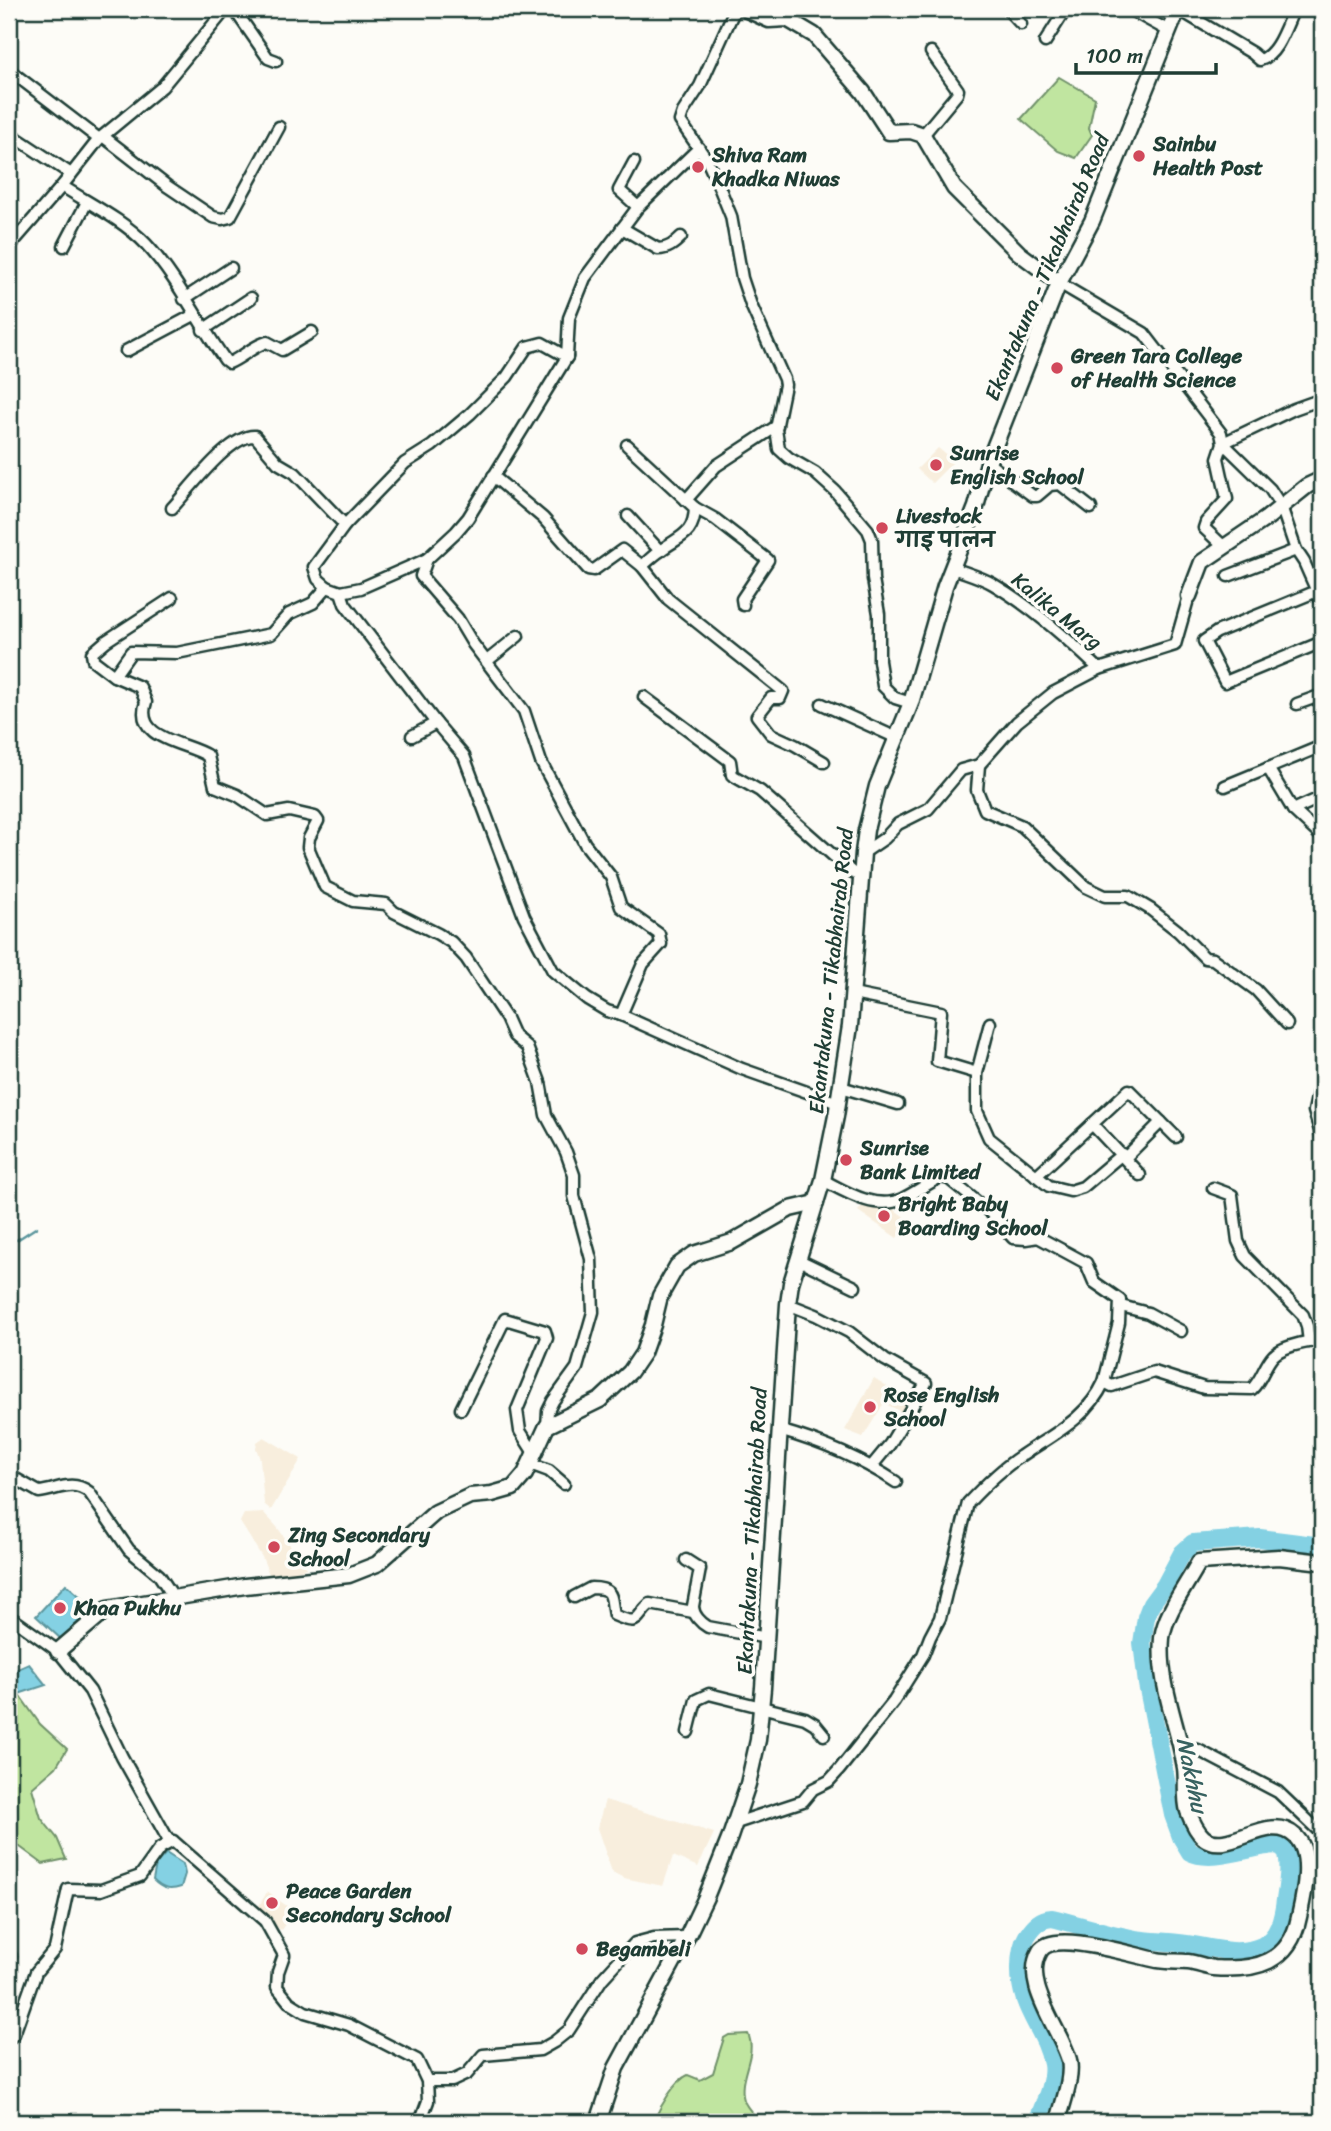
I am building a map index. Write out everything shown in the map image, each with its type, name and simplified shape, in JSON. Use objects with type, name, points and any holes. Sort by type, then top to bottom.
[{"type":"street","points":[[234,9],[268,58],[276,61]]},
{"type":"street","points":[[735,9],[700,86],[680,121],[707,160],[731,216],[740,270],[748,296],[784,379],[776,439],[779,449],[825,482],[868,530],[872,540],[873,579],[879,614],[879,661],[883,686],[895,698],[911,704]]},
{"type":"street","points":[[745,9],[769,20],[787,19],[814,35],[863,92],[889,132],[911,131],[923,135],[954,188],[1019,253],[1059,283],[1123,318],[1144,333],[1221,433],[1223,443],[1218,458],[1227,499],[1206,522],[1204,528],[1223,546]]},
{"type":"street","points":[[1007,9],[1021,24]]},
{"type":"street","points":[[1045,42],[1066,9]]},
{"type":"street","points":[[1129,9],[1169,31]]},
{"type":"street","points":[[1178,9],[1260,60],[1268,58],[1274,50],[1294,9]]},
{"type":"street","name":"Ekantakuna - Tikabhairab Road","points":[[598,2122],[616,2068],[706,1898],[736,1822],[755,1751],[767,1638],[788,1304],[823,1180],[841,1087],[852,994],[860,876],[866,830],[877,786],[911,704],[988,463],[1059,283],[1092,221],[1178,9]]},
{"type":"street","points":[[9,247],[102,138],[162,87],[221,11]]},
{"type":"street","points":[[923,135],[958,90],[931,52]]},
{"type":"street","points":[[9,70],[167,186],[213,217],[222,219],[230,217],[279,127]]},
{"type":"street","points":[[9,133],[71,174]]},
{"type":"street","points":[[567,357],[542,343],[527,347],[507,377],[470,414],[432,446],[405,463],[345,525],[314,567],[318,579],[327,587],[341,592],[361,588],[427,559],[468,518],[567,357],[569,318],[582,285],[638,208],[699,148]]},
{"type":"street","points":[[634,162],[619,190],[638,208]]},
{"type":"street","points":[[62,186],[129,229],[145,244],[159,260],[225,360],[229,362],[267,342],[282,350],[312,332]]},
{"type":"street","points":[[64,246],[87,202]]},
{"type":"street","points":[[622,228],[658,249],[671,246],[681,237]]},
{"type":"street","points":[[184,299],[231,268]]},
{"type":"street","points":[[203,330],[251,298]]},
{"type":"street","points":[[126,351],[194,315]]},
{"type":"street","points":[[1223,443],[1294,409],[1322,399]]},
{"type":"street","points":[[686,500],[716,466],[777,426]]},
{"type":"street","points":[[172,509],[233,443],[247,435],[255,436],[278,463],[295,473],[345,525]]},
{"type":"street","points":[[1223,443],[1270,489],[1281,506],[1296,550],[1320,590],[1322,603]]},
{"type":"street","points":[[627,445],[695,508],[715,519],[768,560],[742,599],[743,605]]},
{"type":"street","points":[[988,463],[1033,496],[1037,496],[1050,485],[1060,484],[1091,508]]},
{"type":"street","points":[[493,475],[543,518],[588,569],[594,570],[622,550],[642,566],[668,599],[783,691],[780,698],[771,698],[757,716],[771,734],[795,744],[824,762]]},
{"type":"street","points":[[863,853],[885,838],[898,824],[928,808],[961,771],[979,765],[1017,722],[1053,693],[1099,670],[1175,645],[1202,562],[1267,518],[1307,486],[1322,479]]},
{"type":"street","points":[[642,566],[686,534],[691,528],[695,508]]},
{"type":"street","points":[[628,516],[660,551]]},
{"type":"street","points":[[1228,576],[1296,550]]},
{"type":"street","points":[[427,559],[421,576],[458,619],[473,644],[524,712],[541,762],[584,844],[611,877],[621,907],[659,934],[661,944],[643,964],[621,1015]]},
{"type":"street","name":"Kalika Marg","points":[[953,568],[992,583],[1028,608],[1067,638],[1099,670]]},
{"type":"street","points":[[114,676],[131,652],[177,653],[271,634],[289,614],[313,603],[327,587]]},
{"type":"street","points":[[1320,590],[1217,632],[1204,641],[1225,682],[1322,642]]},
{"type":"street","points":[[341,592],[345,604],[464,756],[524,916],[553,971],[587,999],[607,1011],[742,1069],[838,1103]]},
{"type":"street","points":[[58,1651],[107,1609],[173,1596],[349,1575],[364,1570],[377,1564],[436,1512],[470,1496],[513,1488],[526,1474],[547,1426],[548,1411],[578,1368],[592,1323],[591,1259],[574,1196],[574,1175],[566,1152],[546,1115],[540,1082],[527,1047],[514,1036],[506,1018],[466,958],[451,943],[394,912],[386,904],[354,901],[325,887],[308,847],[309,838],[318,821],[315,817],[289,811],[267,815],[237,795],[215,786],[208,756],[162,737],[146,724],[143,713],[146,702],[140,687],[114,676],[93,660],[92,653],[106,640],[172,598]]},
{"type":"street","points":[[487,661],[518,636]]},
{"type":"street","points":[[1297,704],[1322,695]]},
{"type":"street","points":[[644,697],[730,761],[732,775],[760,791],[853,873],[860,876]]},
{"type":"street","points":[[822,704],[897,738]]},
{"type":"street","points":[[412,736],[436,723]]},
{"type":"street","points":[[1225,786],[1322,746]]},
{"type":"street","points":[[979,765],[977,790],[985,810],[1022,826],[1086,887],[1105,896],[1128,896],[1150,909],[1178,931],[1205,958],[1213,959],[1256,989],[1287,1024]]},
{"type":"street","points":[[1269,768],[1293,810],[1322,836]]},
{"type":"street","points":[[1293,810],[1322,797]]},
{"type":"street","points":[[852,994],[942,1012],[937,1061],[977,1073]]},
{"type":"street","points":[[990,1023],[977,1073],[976,1111],[989,1138],[1049,1186],[1070,1191],[1083,1188],[1161,1122]]},
{"type":"street","points":[[1322,1074],[1314,1111],[1322,1137]]},
{"type":"street","points":[[841,1087],[898,1104]]},
{"type":"street","points":[[1036,1177],[1129,1090],[1176,1137]]},
{"type":"street","points":[[1092,1124],[1140,1175]]},
{"type":"street","points":[[736,1822],[803,1801],[813,1789],[829,1781],[894,1701],[923,1655],[940,1618],[968,1503],[1020,1457],[1086,1412],[1097,1399],[1104,1382],[1121,1306],[1121,1300],[1094,1282],[1086,1263],[1038,1237],[1026,1240],[1013,1238],[992,1214],[948,1179],[941,1177],[903,1199],[891,1202],[862,1200],[823,1180]]},
{"type":"street","points":[[1213,1188],[1232,1195],[1240,1247],[1245,1256],[1303,1315],[1309,1342]]},
{"type":"street","points":[[547,1426],[600,1400],[631,1372],[643,1353],[660,1296],[677,1266],[694,1254],[732,1242],[790,1209],[816,1203]]},
{"type":"street","points":[[799,1260],[855,1287]]},
{"type":"street","points":[[788,1304],[849,1332],[886,1360],[926,1383],[890,1444],[871,1467]]},
{"type":"street","points":[[1121,1306],[1148,1313],[1181,1331]]},
{"type":"street","points":[[461,1409],[505,1319],[545,1331],[547,1339],[517,1410],[520,1431],[532,1459],[564,1484]]},
{"type":"street","points":[[1104,1382],[1112,1386],[1154,1372],[1204,1388],[1252,1390],[1278,1351],[1322,1339]]},
{"type":"street","points":[[779,1430],[813,1440],[896,1482]]},
{"type":"street","points":[[9,1475],[39,1492],[71,1485],[81,1486],[89,1492],[129,1550],[159,1575],[173,1596]]},
{"type":"street","points":[[1058,2122],[1070,2063],[1056,2028],[1037,1994],[1036,1969],[1042,1948],[1053,1942],[1071,1941],[1161,1961],[1189,1962],[1214,1968],[1240,1967],[1266,1964],[1280,1955],[1296,1931],[1306,1871],[1305,1853],[1298,1838],[1289,1830],[1273,1828],[1225,1841],[1205,1838],[1199,1832],[1188,1809],[1185,1769],[1167,1694],[1162,1639],[1165,1623],[1199,1562],[1279,1557],[1322,1562]]},
{"type":"street","points":[[685,1560],[700,1569],[693,1612]]},
{"type":"street","points":[[574,1597],[591,1588],[607,1591],[614,1598],[614,1615],[639,1619],[650,1605],[693,1612],[701,1623],[708,1627],[767,1638]]},
{"type":"street","points":[[9,1616],[58,1651],[90,1691],[122,1757],[169,1841],[173,1840],[265,1921],[284,1955],[278,1972],[277,1987],[289,2002],[305,2011],[349,2025],[417,2060],[427,2081],[428,2101],[420,2122]]},
{"type":"street","points":[[688,1731],[696,1700],[709,1694],[805,1718],[815,1724],[824,1735]]},
{"type":"street","points":[[1179,1746],[1198,1750],[1278,1792],[1322,1834]]},
{"type":"street","points":[[9,2039],[14,2034],[36,1972],[55,1949],[68,1889],[101,1890],[140,1876],[160,1848],[173,1840]]},
{"type":"street","points":[[427,2081],[453,2081],[467,2074],[482,2055],[540,2050],[569,2029],[602,1979],[635,1943],[654,1938],[687,1937]]},
{"type":"shaded area","name":"Sunrise English School","points":[[938,448],[954,461],[932,483],[917,469]]},
{"type":"shaded area","name":"Bright Baby Boarding School","points":[[866,1201],[885,1203],[909,1220],[897,1238],[858,1211]]},
{"type":"shaded area","name":"Rose English School","points":[[874,1378],[908,1399],[901,1412],[884,1403],[863,1437],[845,1430]]},
{"type":"shaded area","points":[[264,1437],[301,1459],[271,1510],[264,1504],[260,1459],[256,1448],[257,1442]]},
{"type":"shaded area","name":"Zing Secondary School","points":[[264,1513],[307,1568],[271,1579],[262,1557],[240,1522],[244,1514]]},
{"type":"shaded area","points":[[605,1800],[714,1833],[698,1867],[673,1856],[663,1886],[624,1878],[612,1872],[597,1828]]},
{"type":"shaded area","name":"Peace Garden Secondary School","points":[[267,1892],[294,1911],[281,1930],[256,1911]]},
{"type":"green space","points":[[1059,77],[1095,98],[1089,128],[1092,135],[1076,158],[1058,151],[1021,119]]},
{"type":"green space","points":[[13,1686],[40,1724],[67,1749],[56,1767],[32,1788],[41,1818],[57,1838],[66,1859],[43,1864],[16,1844],[9,1850],[9,1689]]},
{"type":"green space","points":[[748,2034],[751,2050],[743,2083],[744,2100],[760,2122],[653,2122],[668,2096],[683,2078],[688,2075],[700,2080],[713,2073],[724,2038],[729,2035]]},
{"type":"water","points":[[66,1584],[92,1607],[62,1640],[36,1616]]},
{"type":"water","points":[[29,1664],[46,1685],[9,1697],[9,1673]]},
{"type":"water","points":[[166,1853],[183,1864],[185,1874],[181,1887],[166,1888],[153,1880],[156,1864]]},
{"type":"waterway","points":[[9,1238],[17,1240],[37,1227]]},
{"type":"waterway","name":"Nakhhu","points":[[1037,2122],[1050,2086],[1052,2064],[1049,2051],[1024,1996],[1020,1967],[1023,1944],[1038,1923],[1052,1918],[1136,1939],[1237,1951],[1262,1946],[1279,1926],[1288,1881],[1287,1858],[1283,1848],[1267,1846],[1214,1856],[1201,1855],[1190,1852],[1181,1837],[1173,1815],[1147,1684],[1142,1643],[1151,1604],[1182,1553],[1193,1543],[1260,1538],[1322,1546]]},
{"type":"place","name":"Sainbu Health Post","points":[[1139,156]]},
{"type":"place","name":"Shiva Ram Khadka Niwas","points":[[698,167]]},
{"type":"place","name":"Green Tara College of Health Science","points":[[1057,368]]},
{"type":"place","name":"Sunrise English School","points":[[936,465]]},
{"type":"place","name":"Livestock गाइ पालन","points":[[882,528]]},
{"type":"place","name":"Sunrise Bank Limited","points":[[846,1160]]},
{"type":"place","name":"Bright Baby Boarding School","points":[[884,1216]]},
{"type":"place","name":"Rose English School","points":[[870,1407]]},
{"type":"place","name":"Zing Secondary School","points":[[274,1547]]},
{"type":"place","name":"Khaa Pukhu","points":[[60,1608]]},
{"type":"place","name":"Peace Garden Secondary School","points":[[272,1903]]},
{"type":"place","name":"Begambeli","points":[[582,1949]]}]
